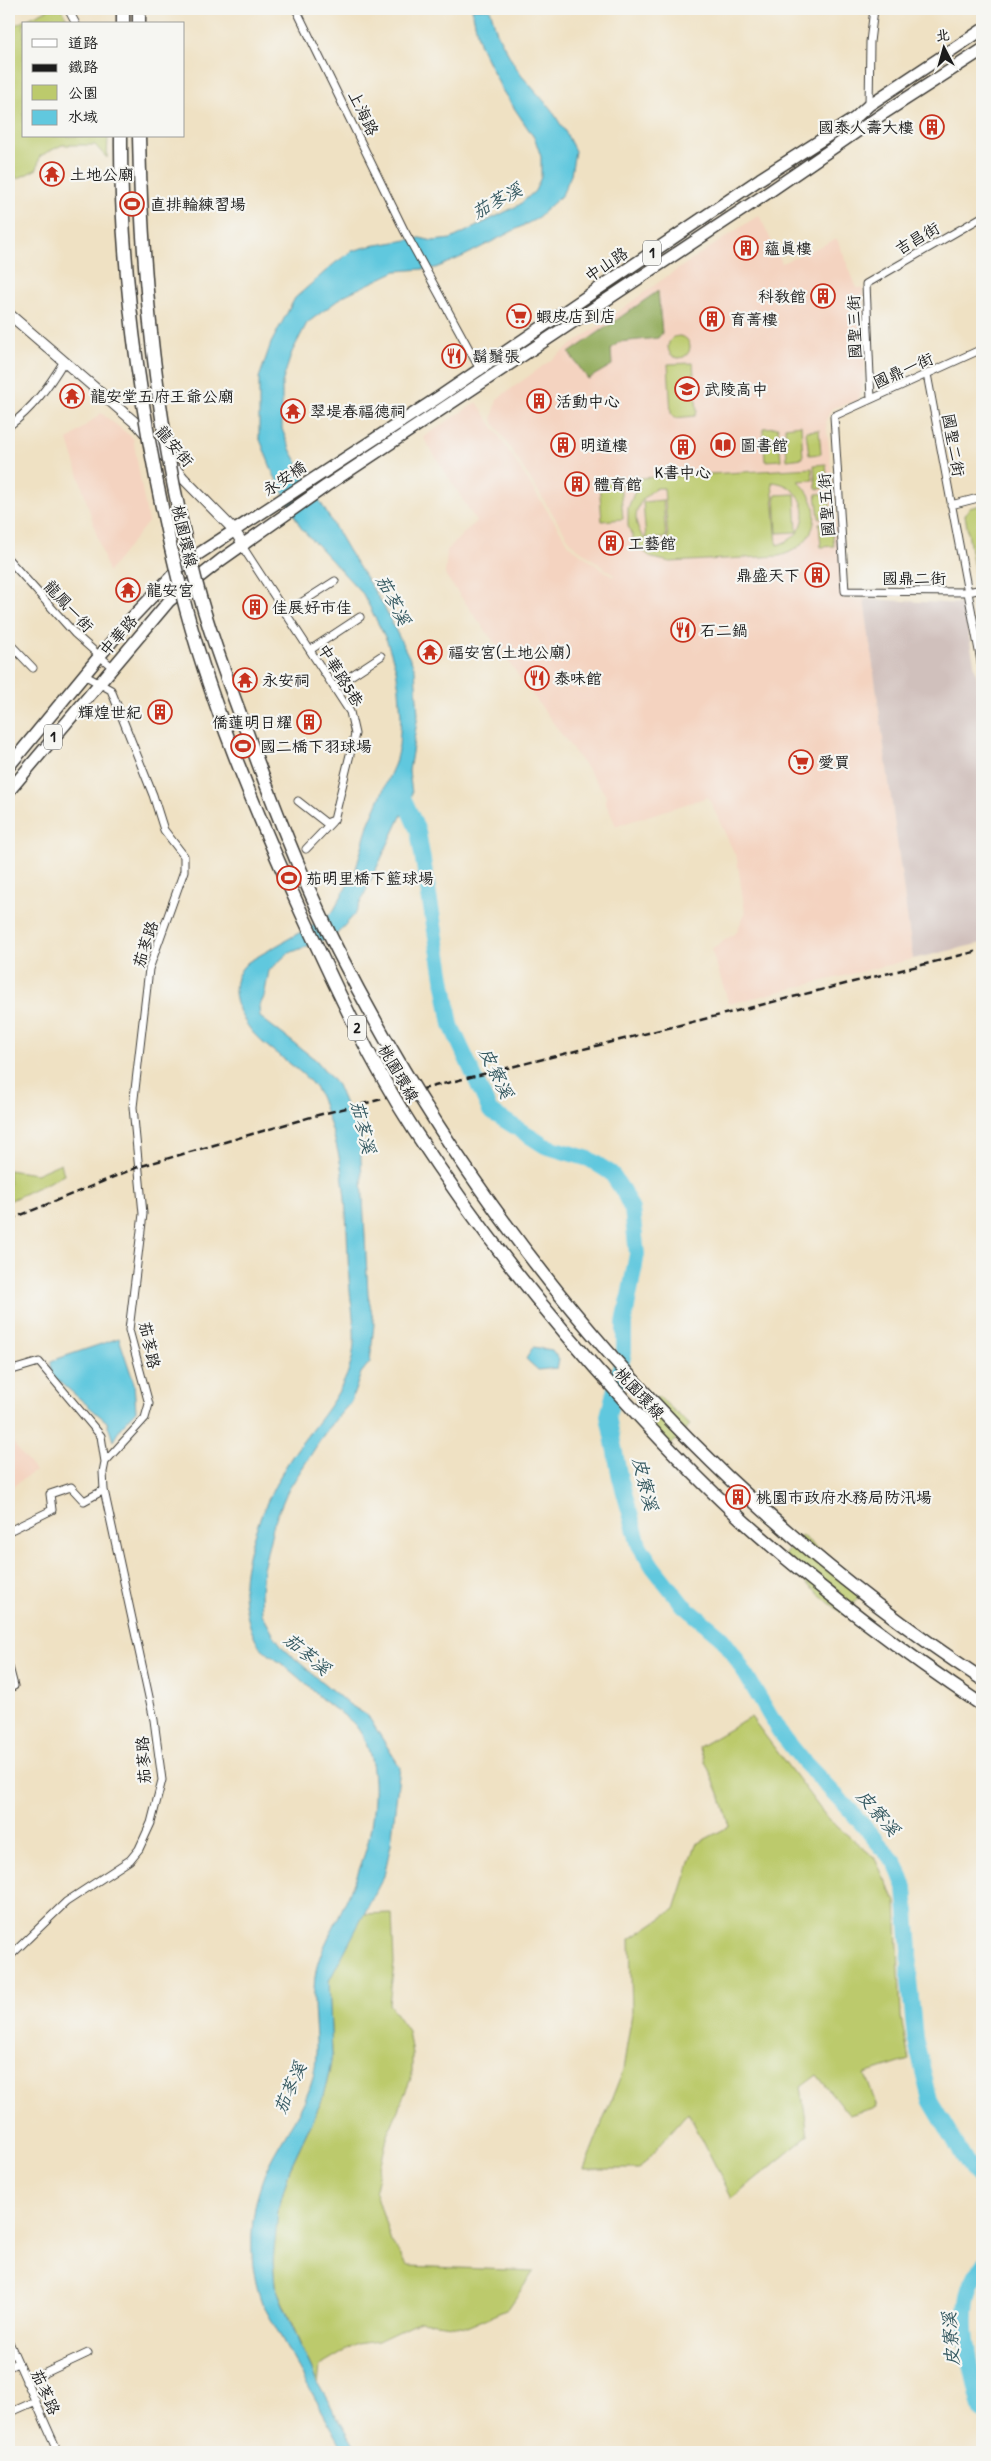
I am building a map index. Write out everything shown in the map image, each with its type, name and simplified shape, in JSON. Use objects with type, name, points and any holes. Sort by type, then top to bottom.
[{"type":"highway","points":[[123,9],[123,22]]},
{"type":"highway","points":[[139,9],[139,22]]},
{"type":"highway","name":"桃園環線","points":[[121,138],[128,267],[137,354],[158,487],[182,594],[209,681],[254,804],[324,962],[369,1053],[412,1127],[476,1221],[586,1358],[650,1429],[758,1535],[903,1652],[982,1705]]},
{"type":"highway","name":"桃園環線","points":[[139,138],[145,273],[152,341],[172,475],[196,584],[225,673],[271,798],[296,860],[338,951],[437,1124],[530,1256],[600,1344],[721,1473],[775,1523],[887,1614],[982,1679]]},
{"type":"main road","name":"中山路","points":[[320,474],[854,119],[869,105],[982,30]]},
{"type":"main road","name":"中山路","points":[[326,486],[769,192],[884,112],[982,50]]},
{"type":"main road","name":"永安橋","points":[[266,510],[320,474]]},
{"type":"main road","name":"永安橋","points":[[273,523],[326,486]]},
{"type":"main road","name":"中華路","points":[[9,766],[159,586],[183,564],[233,529],[266,510]]},
{"type":"main road","name":"中華路","points":[[9,791],[169,601],[273,523]]},
{"type":"street","points":[[68,9],[75,22]]},
{"type":"street","name":"上海路","points":[[296,9],[375,166],[404,230],[479,368]]},
{"type":"street","points":[[869,105],[870,42],[874,9]]},
{"type":"street","name":"吉昌街","points":[[866,284],[982,217]]},
{"type":"street","name":"國聖三街","points":[[866,284],[871,399]]},
{"type":"street","name":"龍安街","points":[[9,314],[139,426],[183,478],[233,529],[243,545]]},
{"type":"street","name":"國鼎一街","points":[[834,416],[982,350]]},
{"type":"street","points":[[9,426],[26,413],[49,386],[64,361]]},
{"type":"street","points":[[479,368],[487,379]]},
{"type":"street","name":"國聖二街","points":[[927,374],[982,668]]},
{"type":"street","name":"國聖五街","points":[[834,416],[845,591]]},
{"type":"street","points":[[951,505],[982,497]]},
{"type":"street","name":"中華路5巷","points":[[243,545],[350,712],[355,734],[334,820]]},
{"type":"street","name":"龍鳳一街","points":[[9,560],[74,634],[112,667]]},
{"type":"street","points":[[285,613],[335,581]]},
{"type":"street","name":"國鼎二街","points":[[845,591],[968,592],[982,589]]},
{"type":"street","points":[[310,650],[360,617]]},
{"type":"street","points":[[9,645],[33,668]]},
{"type":"street","points":[[334,687],[381,656]]},
{"type":"street","name":"茄苳路","points":[[9,1957],[66,1902],[130,1860],[139,1849],[151,1823],[162,1780],[154,1720],[104,1490],[102,1472],[105,1462],[145,1418],[148,1404],[129,1330],[142,1214],[133,1107],[149,969],[184,871],[184,856],[164,830],[154,795],[111,690],[84,675]]},
{"type":"street","points":[[298,801],[326,823],[334,820]]},
{"type":"street","points":[[306,849],[334,820]]},
{"type":"street","points":[[9,1371],[39,1362],[101,1436],[105,1462]]},
{"type":"street","points":[[9,1531],[52,1510],[50,1494],[54,1492],[71,1487],[84,1501],[104,1490]]},
{"type":"street","points":[[9,1667],[14,1686],[9,1688]]},
{"type":"street","name":"茄苳路","points":[[9,2342],[58,2452]]},
{"type":"street","points":[[26,2382],[88,2353]]},
{"type":"street","points":[[9,2367],[17,2363]]},
{"type":"street","points":[[9,2414],[36,2401]]},
{"type":"shaded area","points":[[759,215],[782,263],[837,239],[857,288],[863,288],[865,378],[858,401],[832,408],[826,420],[844,599],[864,599],[913,959],[729,1004],[711,949],[736,933],[745,913],[737,859],[708,797],[616,826],[605,801],[606,795],[445,575],[447,550],[476,521],[423,437],[477,402],[570,546],[611,576],[615,576],[572,544],[492,420],[497,399],[666,277]]},
{"type":"shaded area","points":[[101,413],[133,438],[148,522],[108,572],[68,440]]},
{"type":"shaded area","points":[[864,599],[963,604],[982,705],[982,943],[913,959]]},
{"type":"shaded area","points":[[9,1438],[35,1471],[9,1489]]},
{"type":"green space","points":[[49,9],[62,9],[68,22],[22,22],[22,138],[108,138],[107,158],[95,145],[62,145],[40,156],[37,169],[17,179],[9,163],[9,28]]},
{"type":"green space","points":[[658,291],[662,333],[658,338],[619,342],[611,349],[612,365],[588,379],[569,353]]},
{"type":"green space","points":[[679,336],[687,339],[690,347],[687,355],[679,358],[671,355],[668,347],[671,339]]},
{"type":"green space","points":[[693,363],[697,412],[695,416],[674,418],[671,413],[668,364]]},
{"type":"green space","points":[[801,425],[803,458],[787,460],[785,427]]},
{"type":"green space","points":[[778,427],[781,460],[765,461],[763,428]]},
{"type":"green space","points":[[819,430],[821,454],[809,455],[806,431]]},
{"type":"green space","points":[[826,464],[828,488],[816,489],[814,465]]},
{"type":"green space","points":[[812,468],[813,480],[798,481],[807,491],[813,502],[814,524],[802,544],[792,551],[779,556],[670,562],[652,558],[636,545],[628,526],[628,508],[635,491],[641,487],[624,487],[624,479]],"holes":[[[772,482],[785,485],[795,492],[801,501],[804,511],[803,521],[798,531],[790,540],[777,545]],[[657,488],[664,488],[669,552],[647,541],[640,533],[637,524],[636,514],[639,505],[646,496]]]},
{"type":"green space","points":[[620,480],[623,519],[602,521],[599,482]]},
{"type":"green space","points":[[829,493],[831,517],[819,518],[816,494]]},
{"type":"green space","points":[[795,494],[797,532],[777,533],[775,495]]},
{"type":"green space","points":[[663,500],[666,538],[646,539],[643,502]]},
{"type":"green space","points":[[982,505],[982,579],[975,575],[965,515],[969,508]]},
{"type":"green space","points":[[831,522],[834,546],[821,547],[819,523]]},
{"type":"green space","points":[[61,1163],[64,1175],[9,1201],[9,1170],[36,1174]]},
{"type":"green space","points":[[658,1396],[690,1425],[666,1450],[634,1421]]},
{"type":"green space","points":[[801,1535],[866,1588],[844,1615],[779,1561]]},
{"type":"green space","points":[[751,1717],[828,1819],[874,1857],[896,1902],[901,2017],[909,2060],[865,2074],[877,2107],[849,2115],[817,2075],[801,2087],[808,2136],[732,2198],[688,2112],[639,2169],[584,2169],[623,2070],[632,2013],[630,1939],[675,1909],[696,1844],[730,1826],[721,1798],[699,1747]]},
{"type":"green space","points":[[392,1913],[394,1964],[389,2004],[408,2031],[412,2054],[412,2076],[388,2134],[375,2189],[391,2241],[408,2266],[534,2271],[508,2309],[467,2327],[420,2321],[378,2341],[357,2344],[320,2366],[318,2384],[275,2285],[273,2261],[278,2211],[290,2168],[322,2100],[329,2073],[332,2055],[329,1981],[363,1914]]},
{"type":"water","points":[[472,9],[490,9],[497,33],[511,59],[521,75],[551,109],[575,151],[571,175],[562,195],[536,219],[464,256],[436,268],[396,271],[345,295],[307,323],[292,352],[282,383],[282,429],[291,451],[348,550],[382,603],[415,669],[418,715],[409,771],[412,793],[355,914],[336,935],[287,954],[269,971],[264,997],[259,1007],[260,1017],[316,1060],[337,1085],[360,1140],[368,1294],[374,1324],[370,1362],[361,1373],[351,1402],[328,1428],[287,1492],[274,1523],[263,1569],[261,1592],[262,1614],[284,1649],[347,1703],[368,1716],[400,1767],[391,1844],[384,1876],[329,1981],[332,2055],[329,2073],[322,2100],[290,2168],[278,2211],[273,2261],[275,2285],[289,2319],[318,2384],[358,2452],[345,2452],[262,2303],[254,2269],[252,2233],[257,2197],[262,2180],[305,2100],[313,2078],[316,2050],[314,1994],[317,1966],[365,1854],[373,1813],[374,1782],[369,1752],[364,1738],[356,1726],[326,1703],[258,1644],[248,1620],[245,1606],[244,1578],[252,1541],[275,1485],[293,1455],[329,1407],[350,1367],[354,1334],[345,1196],[334,1136],[318,1092],[303,1074],[254,1034],[242,1017],[238,1007],[235,988],[241,970],[248,962],[327,917],[334,910],[356,869],[368,825],[395,763],[399,746],[401,717],[396,669],[387,641],[363,594],[301,528],[273,473],[259,437],[259,378],[271,343],[295,298],[335,263],[352,251],[370,246],[420,238],[433,241],[451,239],[519,205],[535,191],[541,177],[541,157],[535,139],[502,90],[479,43]]},
{"type":"water","points":[[119,1338],[134,1383],[136,1411],[121,1427],[113,1441],[107,1422],[51,1374],[51,1361]]},
{"type":"water","points":[[533,1347],[552,1350],[559,1360],[557,1368],[538,1370],[526,1359]]},
{"type":"waterway","name":"皮寮溪","points":[[398,786],[418,831],[451,1025],[490,1111],[545,1146],[589,1159],[611,1173],[623,1191],[632,1210],[637,1254],[624,1323],[624,1353],[608,1416],[620,1478],[639,1545],[653,1567],[683,1605],[720,1636],[733,1653],[779,1731],[804,1762],[850,1810],[896,1864],[905,1888],[910,1950],[909,1979],[915,2038],[930,2100],[969,2166],[982,2180]]},
{"type":"waterway","name":"皮寮溪","points":[[982,2266],[973,2281],[968,2298],[966,2317],[969,2358],[982,2412]]},
{"type":"railway","points":[[9,1220],[138,1167],[318,1115],[982,950]]},
{"type":"place","name":"國泰人壽大樓","points":[[932,127]]},
{"type":"place","name":"土地公廟","points":[[52,174]]},
{"type":"place","name":"直排輪練習場","points":[[132,204]]},
{"type":"place","name":"蘊真樓","points":[[746,248]]},
{"type":"place","name":"科教館","points":[[823,296]]},
{"type":"place","name":"蝦皮店到店","points":[[519,316]]},
{"type":"place","name":"育菁樓","points":[[712,319]]},
{"type":"place","name":"鬍鬚張","points":[[454,356]]},
{"type":"place","name":"武陵高中","points":[[687,389]]},
{"type":"place","name":"龍安堂五府王爺公廟","points":[[72,396]]},
{"type":"place","name":"活動中心","points":[[539,401]]},
{"type":"place","name":"翠堤春福德祠","points":[[293,411]]},
{"type":"place","name":"明道樓","points":[[563,445]]},
{"type":"place","name":"圖書館","points":[[723,445]]},
{"type":"place","name":"K書中心","points":[[683,447]]},
{"type":"place","name":"體育館","points":[[577,484]]},
{"type":"place","name":"工藝館","points":[[611,543]]},
{"type":"place","name":"鼎盛天下","points":[[817,575]]},
{"type":"place","name":"龍安宮","points":[[128,590]]},
{"type":"place","name":"佳展好市佳","points":[[255,607]]},
{"type":"place","name":"石二鍋","points":[[683,630]]},
{"type":"place","name":"福安宮(土地公廟)","points":[[430,652]]},
{"type":"place","name":"泰味館","points":[[537,678]]},
{"type":"place","name":"永安祠","points":[[245,680]]},
{"type":"place","name":"輝煌世紀","points":[[160,712]]},
{"type":"place","name":"僑蓮明日耀","points":[[309,722]]},
{"type":"place","name":"國二橋下羽球場","points":[[243,746]]},
{"type":"place","name":"愛買","points":[[801,762]]},
{"type":"place","name":"茄明里橋下籃球場","points":[[289,878]]},
{"type":"place","name":"桃園市政府水務局防汛場","points":[[738,1497]]},
{"type":"water label","name":"茄苳溪","points":[[497,201]]},
{"type":"water label","name":"茄苳溪","points":[[393,600]]},
{"type":"water label","name":"茄苳溪","points":[[363,1127]]},
{"type":"water label","name":"茄苳溪","points":[[307,1654]]},
{"type":"water label","name":"茄苳溪","points":[[290,2088]]}]
